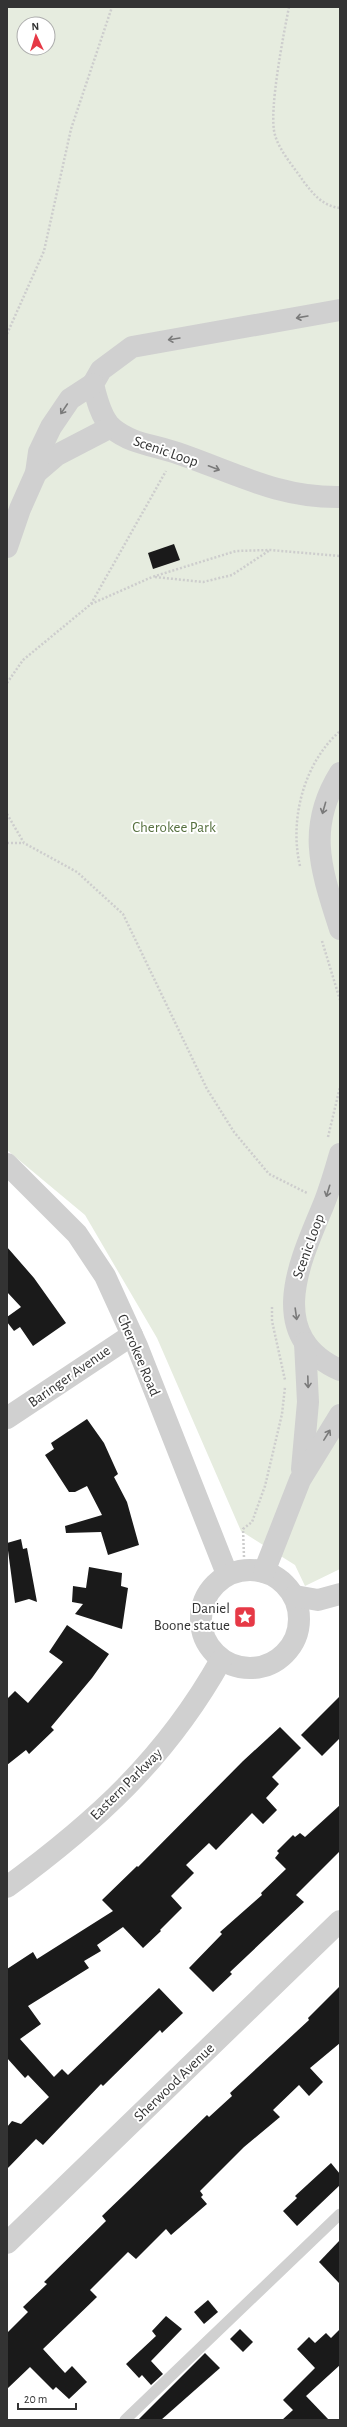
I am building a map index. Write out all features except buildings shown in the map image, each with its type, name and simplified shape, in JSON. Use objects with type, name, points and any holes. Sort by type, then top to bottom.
[{"type":"street","points":[[7,548],[20,509],[36,473],[39,452],[51,428],[70,399],[93,384],[101,370],[132,347],[340,310]]},
{"type":"street","name":"Scenic Loop","points":[[93,384],[97,402],[111,427],[133,442],[176,453],[272,489],[317,497],[340,497]]},
{"type":"street","points":[[36,473],[57,455],[111,427]]},
{"type":"street","points":[[340,773],[326,801],[319,838],[326,886],[340,929]]},
{"type":"street","name":"Scenic Loop","points":[[340,1154],[324,1204],[302,1254],[295,1279],[294,1295],[297,1321],[305,1343],[323,1360],[340,1370]]},
{"type":"street","name":"Cherokee Road","points":[[7,1164],[78,1234],[105,1276],[245,1572]]},
{"type":"street","name":"Baringer Avenue","points":[[7,1418],[132,1335]]},
{"type":"street","points":[[300,1480],[307,1422],[305,1343]]},
{"type":"street","points":[[245,1572],[279,1578],[295,1596],[300,1616],[295,1640],[280,1659],[261,1667],[238,1667],[221,1660],[207,1645],[201,1630],[201,1605],[210,1588],[245,1572],[340,1415]]},
{"type":"street","points":[[295,1596],[318,1600],[340,1594]]},
{"type":"street","name":"Eastern Parkway","points":[[7,1887],[106,1807],[148,1765],[194,1706],[221,1660]]},
{"type":"street","name":"Sherwood Avenue","points":[[7,2243],[340,1921]]},
{"type":"lane","points":[[126,2420],[340,2214]]},
{"type":"path","points":[[7,334],[44,251],[71,129],[112,7]]},
{"type":"path","points":[[289,7],[274,111],[275,134],[286,158],[317,199],[330,206],[340,208]]},
{"type":"path","points":[[91,604],[176,453]]},
{"type":"path","points":[[152,577],[203,582],[225,577],[232,575],[270,550]]},
{"type":"path","points":[[7,683],[23,660],[91,604],[152,577],[236,551],[270,550],[340,556]]},
{"type":"path","points":[[7,814],[24,842],[77,872],[123,914],[207,1089],[234,1132],[269,1174],[313,1196]]},
{"type":"path","points":[[7,843],[24,842]]},
{"type":"path","points":[[243,1529],[245,1572]]},
{"type":"green space","name":"Cherokee Park","points":[[7,7],[340,7],[340,1569],[305,1586],[295,1565],[241,1531],[157,1338],[85,1215],[7,1150]]},
{"type":"place","name":"Daniel Boone statue","points":[[245,1617]]}]
